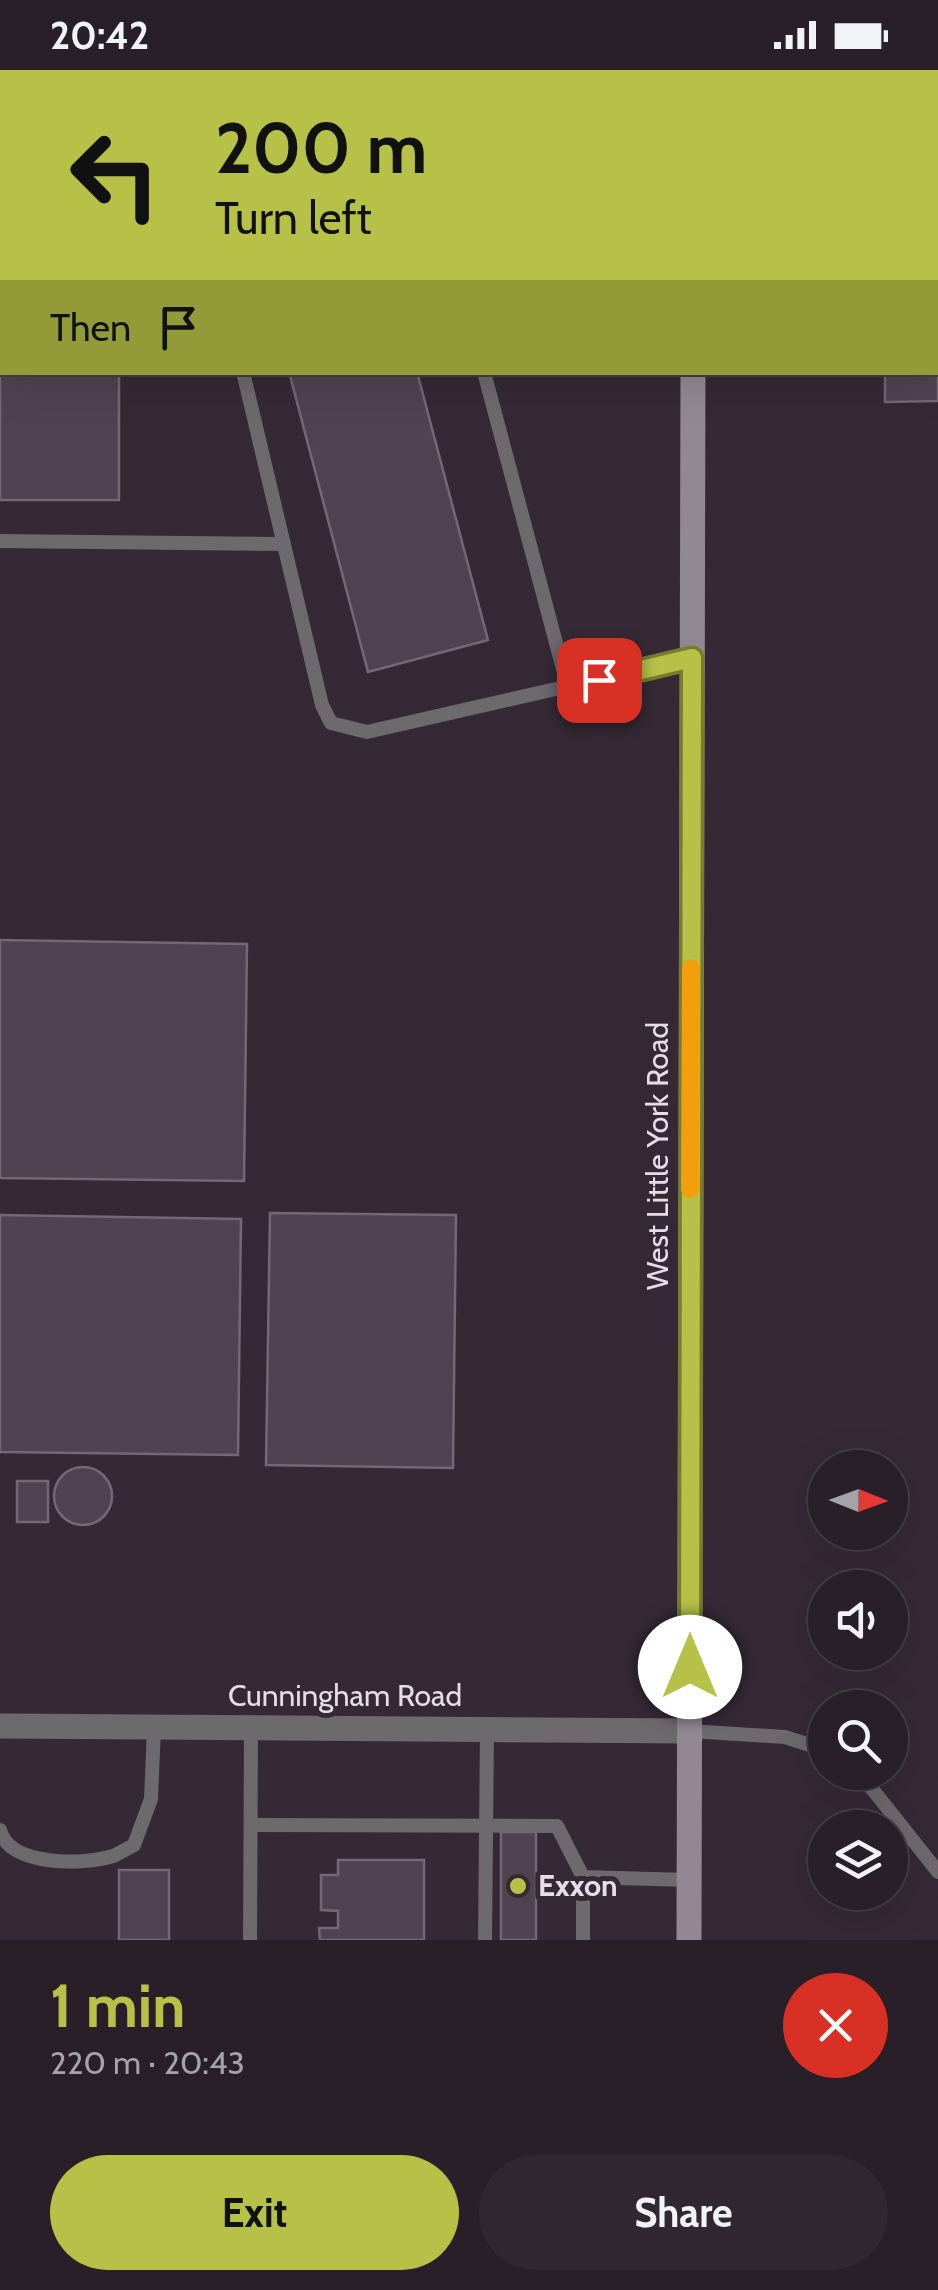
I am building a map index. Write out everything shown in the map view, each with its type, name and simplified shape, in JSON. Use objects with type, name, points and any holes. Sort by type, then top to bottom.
[{"type":"main road","name":"West Little York Road","points":[[689,1940],[693,375]]},
{"type":"street","name":"Cunningham Road","points":[[0,1726],[690,1731]]},
{"type":"lane","points":[[244,375],[322,706],[330,723],[367,732],[692,658]]},
{"type":"lane","points":[[485,375],[568,688]]},
{"type":"lane","points":[[0,541],[284,544]]},
{"type":"lane","points":[[0,1830],[1,1837],[16,1852],[37,1859],[73,1861],[113,1856],[134,1845],[151,1798],[154,1728]]},
{"type":"lane","points":[[250,1940],[251,1728]]},
{"type":"lane","points":[[485,1940],[487,1730]]},
{"type":"lane","points":[[690,1731],[784,1737],[808,1745]]},
{"type":"lane","points":[[873,1790],[938,1872]]},
{"type":"lane","points":[[251,1825],[557,1826],[584,1877],[583,1940]]},
{"type":"lane","points":[[584,1877],[689,1880]]},
{"type":"building","points":[[0,375],[119,375],[119,500],[0,500]]},
{"type":"building","points":[[290,375],[418,375],[488,640],[368,672]]},
{"type":"building","points":[[885,375],[938,375],[938,401],[885,402]]},
{"type":"building","points":[[0,940],[247,944],[244,1181],[0,1178]]},
{"type":"building","points":[[270,1213],[456,1215],[453,1468],[266,1465]]},
{"type":"building","points":[[0,1215],[241,1219],[238,1455],[0,1452]]},
{"type":"building","points":[[83,1467],[104,1475],[112,1496],[104,1517],[83,1525],[62,1517],[54,1496],[62,1475]]},
{"type":"building","points":[[17,1481],[48,1481],[48,1522],[17,1522]]},
{"type":"building","name":"Exxon","points":[[501,1832],[536,1832],[536,1940],[501,1940]]},
{"type":"building","points":[[338,1860],[424,1860],[424,1940],[320,1940],[319,1928],[338,1928],[338,1911],[321,1910],[321,1875],[338,1875]]},
{"type":"building","points":[[119,1870],[169,1870],[169,1940],[119,1940]]},
{"type":"slow traffic","points":[[690,1189],[691,968]]},
{"type":"place","name":"Exxon","points":[[518,1886]]},
{"type":"route","points":[[599,680],[692,658],[690,1667]]}]
